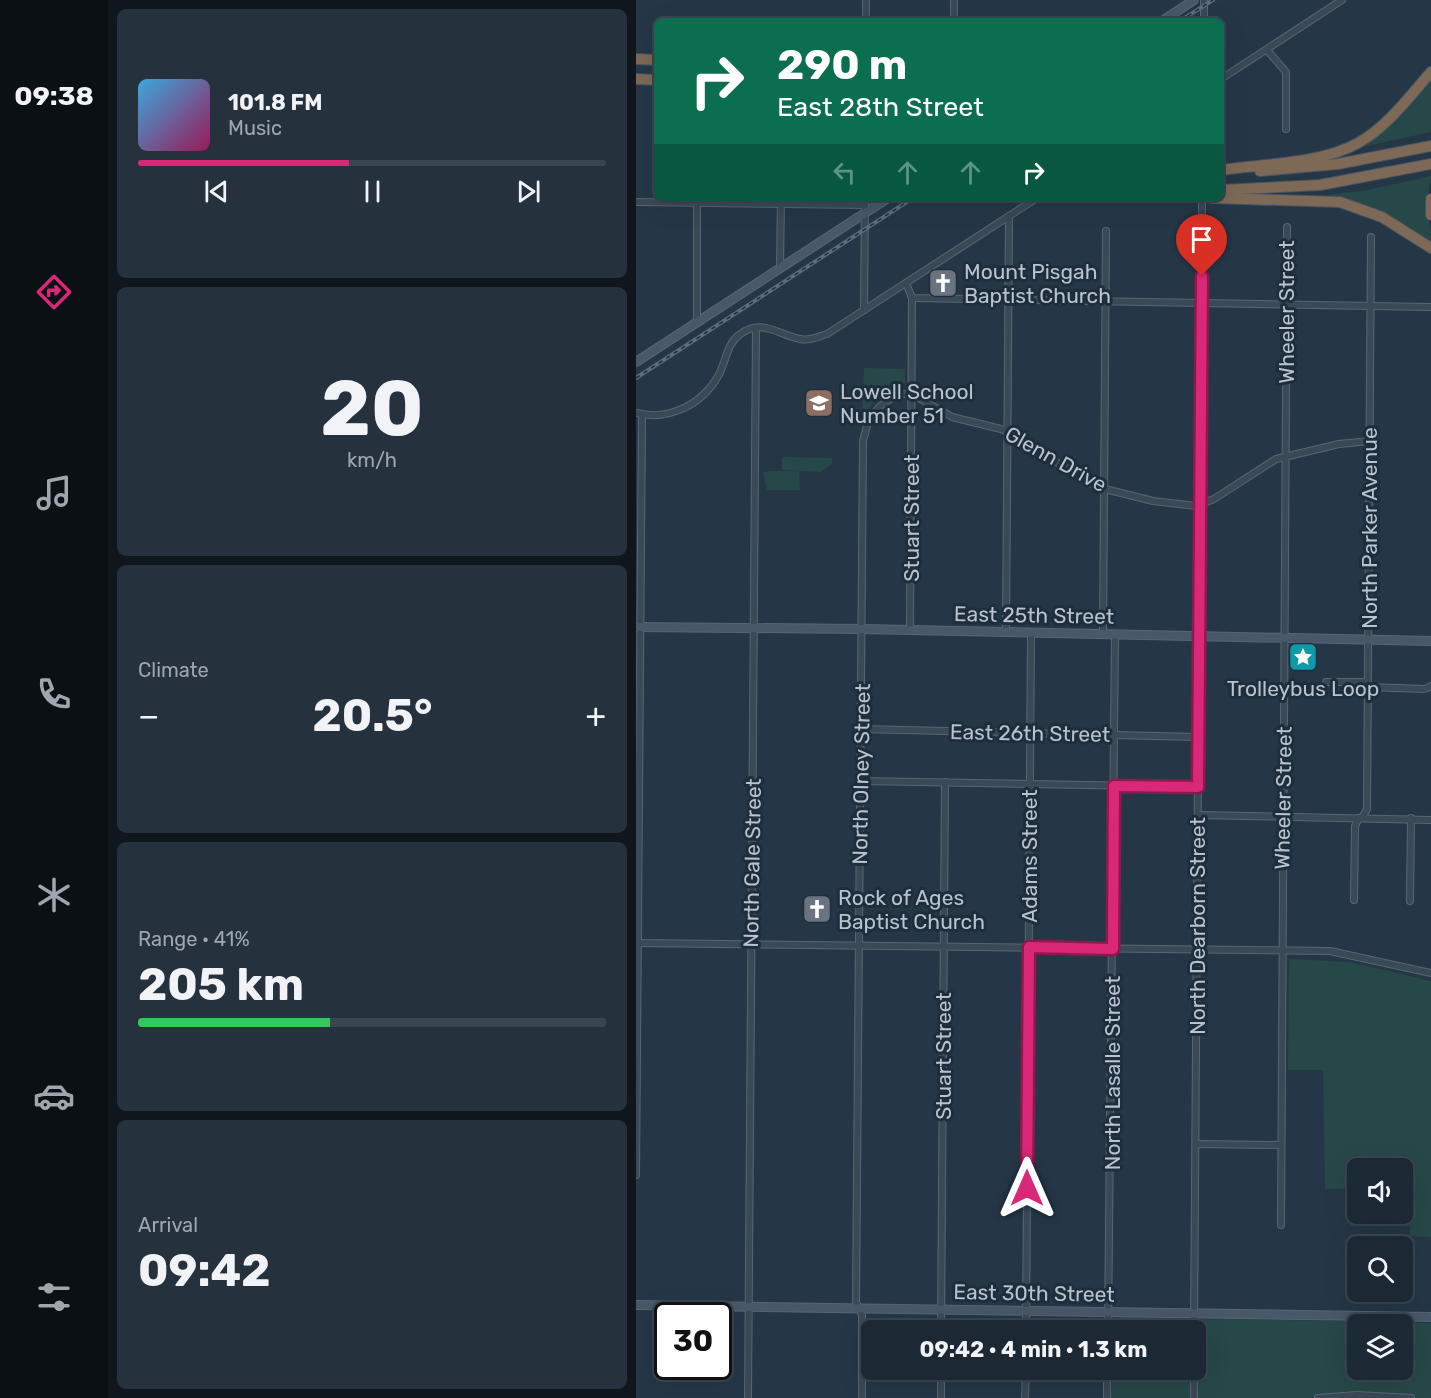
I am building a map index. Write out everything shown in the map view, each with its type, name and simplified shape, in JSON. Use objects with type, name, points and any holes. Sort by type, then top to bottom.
[{"type":"highway","points":[[636,59],[654,60]]},
{"type":"highway","points":[[1224,170],[1320,156],[1352,146],[1382,125],[1431,72]]},
{"type":"highway","points":[[636,79],[654,80]]},
{"type":"highway","points":[[1224,170],[1319,167],[1431,146]]},
{"type":"highway","points":[[1224,190],[1320,185],[1431,164]]},
{"type":"highway","points":[[1224,199],[1340,202],[1382,217],[1431,248]]},
{"type":"highway","points":[[1431,199],[1431,214]]},
{"type":"street","points":[[866,0],[866,18]]},
{"type":"street","points":[[954,0],[954,18]]},
{"type":"street","points":[[1167,18],[1194,0]]},
{"type":"street","points":[[1204,0],[1204,18]]},
{"type":"street","points":[[1224,77],[1342,0]]},
{"type":"street","points":[[1267,50],[1286,72],[1286,129]]},
{"type":"street","points":[[636,202],[666,201]]},
{"type":"street","points":[[697,201],[697,322]]},
{"type":"street","points":[[780,268],[781,201],[865,205]]},
{"type":"street","points":[[636,1175],[639,414],[671,414],[693,403],[714,383],[732,343],[745,331],[756,328],[773,328],[797,338],[811,339],[827,334],[1032,201]]},
{"type":"street","name":"North Dearborn Street","points":[[1194,1320],[1202,201]]},
{"type":"street","points":[[636,362],[780,268],[865,205]]},
{"type":"street","points":[[864,310],[865,205]]},
{"type":"street","points":[[1006,632],[1009,216]]},
{"type":"street","name":"Wheeler Street","points":[[1281,1225],[1287,227]]},
{"type":"street","points":[[1103,634],[1106,231]]},
{"type":"street","name":"North Parker Avenue","points":[[1354,900],[1355,826],[1367,811],[1371,237]]},
{"type":"street","points":[[906,282],[912,298],[1431,307]]},
{"type":"street","name":"Stuart Street","points":[[910,630],[912,298]]},
{"type":"street","name":"North Gale Street","points":[[748,1398],[756,328]]},
{"type":"street","name":"North Olney Street","points":[[862,1398],[862,1315],[856,1290],[864,435],[870,418],[879,407],[897,394],[912,394]]},
{"type":"street","name":"Glenn Drive","points":[[912,394],[952,417],[1008,430],[1090,483],[1104,489],[1153,501],[1200,506]]},
{"type":"street","points":[[1200,506],[1266,465],[1286,456],[1340,444],[1370,441]]},
{"type":"street","name":"East 25th Street","points":[[638,627],[863,628],[1431,641]]},
{"type":"street","name":"Adams Street","points":[[1026,1320],[1031,633]]},
{"type":"street","name":"North Lasalle Street","points":[[1109,1320],[1115,634]]},
{"type":"street","points":[[1326,682],[1429,689]]},
{"type":"street","name":"East 26th Street","points":[[861,729],[1198,737]]},
{"type":"street","points":[[861,781],[1198,787]]},
{"type":"street","name":"Stuart Street","points":[[942,1320],[945,783]]},
{"type":"street","points":[[1198,815],[1431,820]]},
{"type":"street","points":[[1410,901],[1411,818]]},
{"type":"street","points":[[637,943],[944,945],[1340,952],[1431,974]]},
{"type":"street","points":[[1196,1144],[1281,1145]]},
{"type":"street","name":"East 30th Street","points":[[636,1305],[1431,1317]]},
{"type":"street","points":[[941,1380],[941,1398]]},
{"type":"street","points":[[1026,1380],[1026,1398]]},
{"type":"street","points":[[1107,1380],[1107,1398]]},
{"type":"street","points":[[1194,1380],[1194,1398]]},
{"type":"street","points":[[1318,1398],[1358,1395],[1411,1398]]},
{"type":"green space","points":[[1431,78],[1431,132],[1367,146],[1367,143]]},
{"type":"green space","points":[[1431,176],[1425,208],[1431,230],[1431,244],[1368,206],[1325,195],[1368,190]]},
{"type":"green space","points":[[864,368],[905,369],[905,383],[873,403],[862,419]]},
{"type":"green space","points":[[782,457],[832,458],[832,463],[821,472],[782,470]]},
{"type":"green space","points":[[799,471],[800,490],[767,490],[763,473]]},
{"type":"green space","points":[[1289,959],[1349,962],[1431,981],[1431,1237],[1410,1236],[1410,1224],[1413,1224],[1413,1158],[1347,1158],[1347,1189],[1325,1189],[1323,1070],[1288,1070]]},
{"type":"green space","points":[[1122,1317],[1347,1321],[1347,1380],[1413,1380],[1413,1323],[1431,1323],[1431,1398],[1111,1398],[1112,1380],[1206,1380],[1206,1320],[1114,1320]]},
{"type":"railway","points":[[1185,18],[1213,0]]},
{"type":"railway","points":[[636,378],[908,201]]},
{"type":"place","name":"Mount Pisgah Baptist Church","points":[[943,283]]},
{"type":"place","name":"Lowell School Number 51","points":[[819,403]]},
{"type":"place","name":"Trolleybus Loop","points":[[1303,657]]},
{"type":"place","name":"Rock of Ages Baptist Church","points":[[817,909]]},
{"type":"route","points":[[1027,1188],[1029,947],[1113,949],[1114,786],[1198,787],[1202,276]]}]
